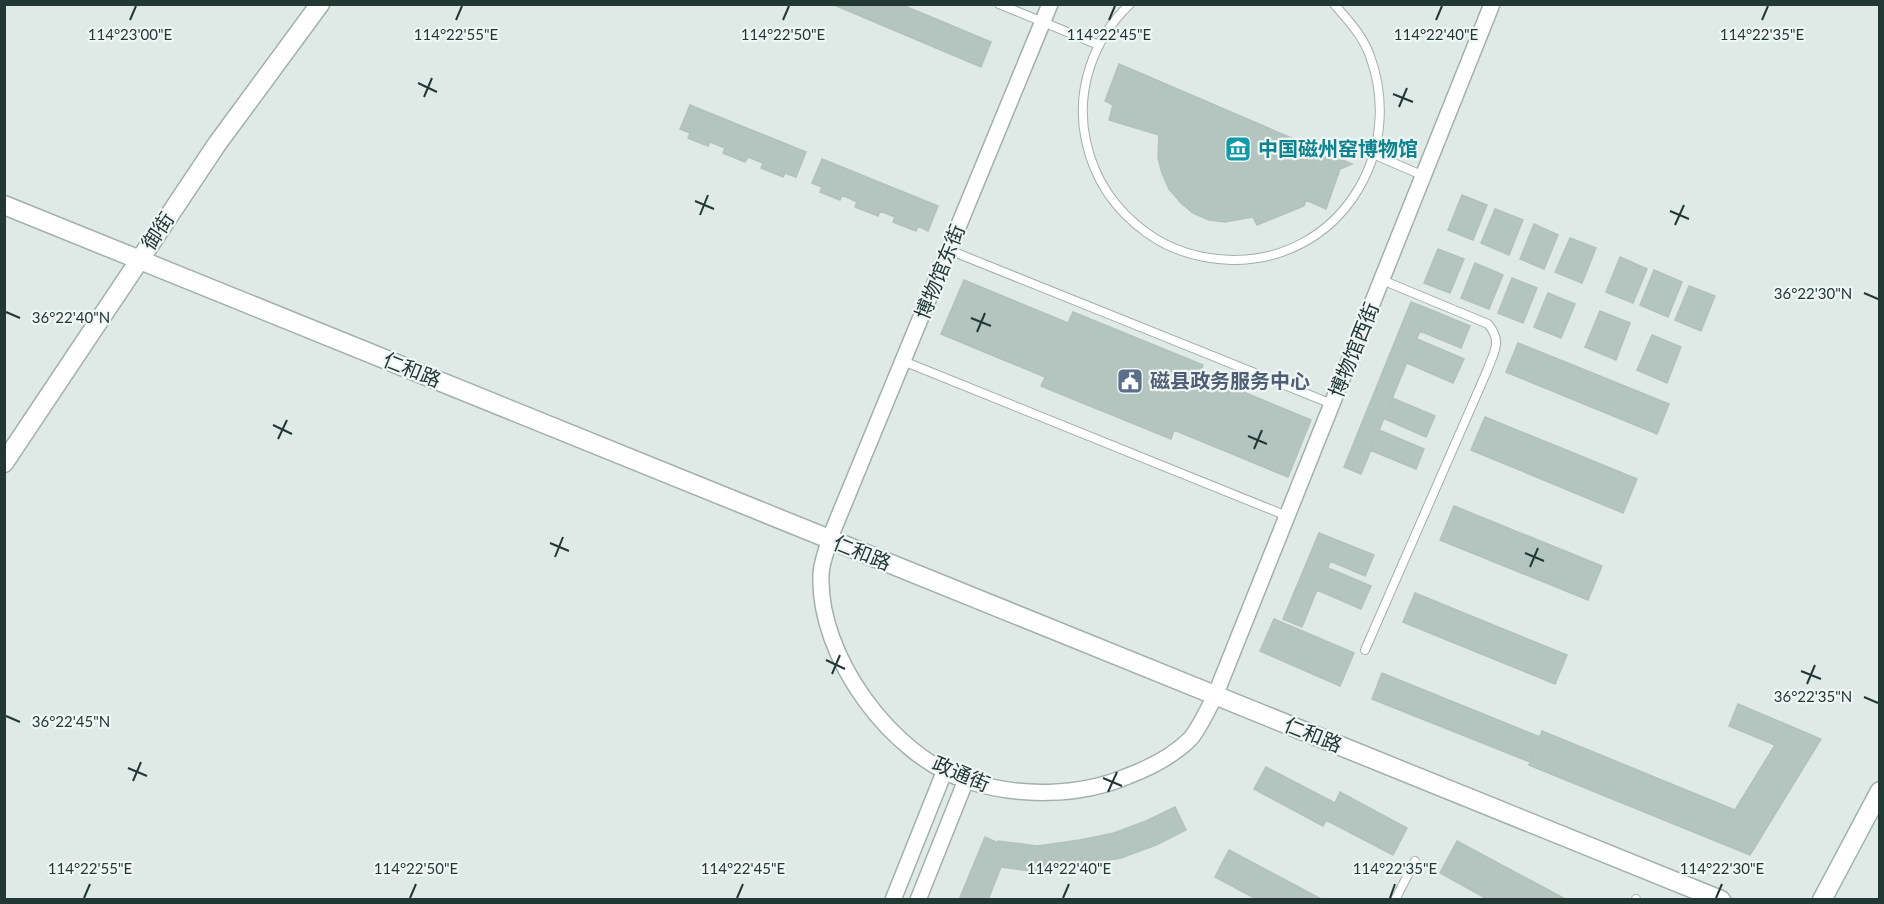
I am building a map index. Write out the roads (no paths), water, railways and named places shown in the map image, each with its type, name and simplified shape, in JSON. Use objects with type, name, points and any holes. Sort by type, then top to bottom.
[{"type":"street","name":"御街","points":[[4,463],[218,144],[320,4]]},
{"type":"street","name":"博物馆东街","points":[[830,540],[1050,4]]},
{"type":"street","name":"博物馆西街","points":[[1215,696],[1492,4]]},
{"type":"street","name":"仁和路","points":[[4,205],[1721,900]]},
{"type":"street","name":"政通街","points":[[830,540],[821,573],[822,603],[841,660],[857,690],[881,721],[911,749],[966,780],[999,789],[1031,792],[1074,791],[1112,783],[1153,766],[1191,738],[1215,696]]},
{"type":"street","points":[[893,900],[945,770]]},
{"type":"street","points":[[918,900],[966,780]]},
{"type":"street","points":[[1822,900],[1880,791]]},
{"type":"lane","points":[[999,4],[1099,45]]},
{"type":"lane","points":[[1130,4],[1117,16],[1099,45],[1086,79],[1083,106],[1084,133],[1095,168],[1112,200],[1138,226],[1160,241],[1185,252],[1221,260],[1258,258],[1275,254],[1309,239],[1337,217],[1349,203],[1368,172],[1375,155],[1381,122],[1379,88],[1370,55],[1353,25],[1334,4]]},
{"type":"lane","points":[[1375,155],[1424,176]]},
{"type":"lane","points":[[949,250],[1332,404]]},
{"type":"lane","points":[[1365,650],[1487,371],[1497,342],[1488,324],[1382,280]]},
{"type":"lane","points":[[903,361],[1287,516]]},
{"type":"lane","points":[[1395,900],[1415,861]]},
{"type":"place","name":"中国磁州窑博物馆","points":[[1238,149]]},
{"type":"place","name":"磁县政务服务中心","points":[[1130,381]]}]
